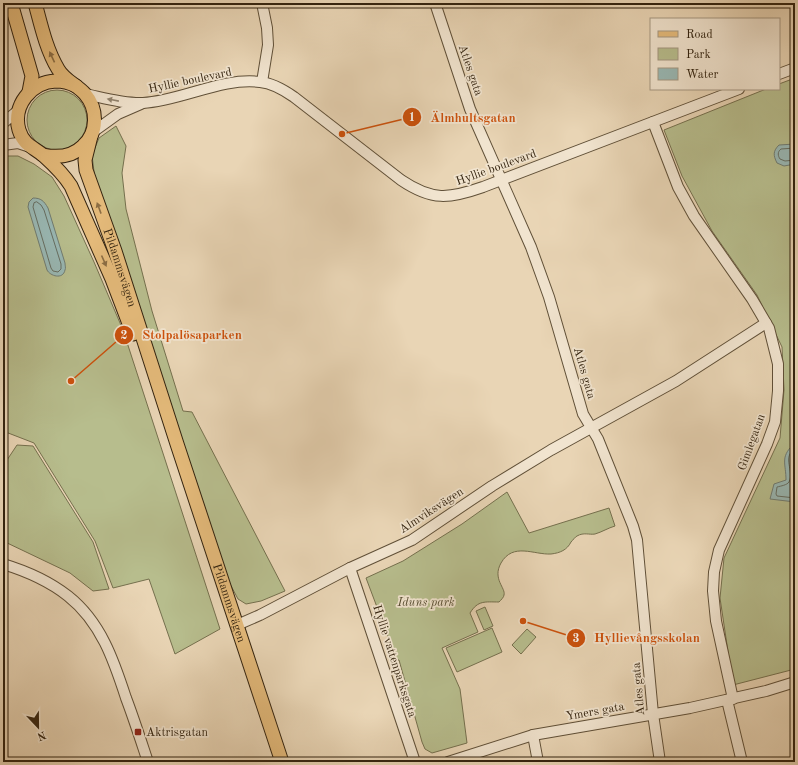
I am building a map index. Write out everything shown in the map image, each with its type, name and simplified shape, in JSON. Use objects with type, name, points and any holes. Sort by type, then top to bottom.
[{"type":"main road","name":"Pildammsvägen","points":[[11,3],[32,76],[28,92],[22,101],[19,110],[19,130],[23,139],[30,147],[43,155],[65,177],[78,199],[112,278],[177,444]]},
{"type":"main road","name":"Pildammsvägen","points":[[35,3],[49,51],[58,71],[81,90],[92,103],[95,114],[92,134],[84,161],[86,170],[115,251],[282,762]]},
{"type":"main road","points":[[28,92],[37,86],[51,81],[67,82],[81,90]]},
{"type":"main road","name":"Pildammsvägen","points":[[43,155],[54,158],[70,154],[84,146],[92,134]]},
{"type":"street","points":[[262,3],[267,28],[268,45],[262,82]]},
{"type":"street","name":"Atles gata","points":[[435,3],[470,109],[531,247],[549,297],[583,414],[598,439],[633,526],[636,540],[653,714],[660,762]]},
{"type":"street","points":[[780,74],[795,68]]},
{"type":"street","name":"Hyllie boulevard","points":[[81,90],[116,101],[142,103],[159,101],[233,83],[262,82],[281,88],[294,97],[413,188],[424,193],[438,196],[452,196],[466,193],[736,90]]},
{"type":"street","name":"Hyllie boulevard","points":[[92,134],[118,114],[142,103]]},
{"type":"street","points":[[3,123],[19,110]]},
{"type":"street","name":"Gimlegatan","points":[[653,122],[678,187],[694,216],[752,299],[769,328],[778,364],[778,391],[774,422],[767,444],[720,550],[714,572],[713,591],[716,621],[742,762]]},
{"type":"street","points":[[3,144],[18,144],[30,147]]},
{"type":"street","name":"Almviksvägen","points":[[237,626],[350,568],[412,540],[492,486],[591,427],[676,381],[766,323]]},
{"type":"street","points":[[3,564],[34,575],[60,590],[83,611],[95,626],[104,640],[113,660],[148,762]]},
{"type":"street","name":"Hyllie vattenparksgata","points":[[350,568],[415,762]]},
{"type":"street","name":"Ymers gata","points":[[452,762],[533,735],[730,699],[795,682]]},
{"type":"street","points":[[533,735],[538,762]]},
{"type":"green space","points":[[795,78],[795,669],[733,685],[720,598],[724,558],[780,438],[784,390],[782,347],[757,295],[712,231],[682,176],[664,130],[764,90],[780,90],[780,84]]},
{"type":"green space","points":[[57,90],[74,95],[82,103],[87,120],[82,137],[74,145],[57,150],[40,145],[32,137],[27,120],[32,103],[40,95]]},
{"type":"green space","points":[[116,126],[126,146],[122,173],[126,209],[152,311],[183,411],[192,412],[285,591],[261,601],[246,604],[238,599],[229,582],[95,180],[92,155],[99,138]]},
{"type":"green space","points":[[3,156],[18,156],[34,164],[52,177],[64,196],[123,330],[220,629],[175,654],[149,579],[113,588],[95,541],[34,443],[3,431]]},
{"type":"green space","points":[[17,445],[33,446],[93,542],[109,589],[93,591],[70,573],[3,541],[3,469]]},
{"type":"green space","name":"Iduns park","points":[[507,492],[529,533],[609,508],[615,526],[595,534],[576,536],[563,551],[557,553],[544,554],[518,551],[511,553],[501,563],[498,574],[504,592],[503,598],[499,602],[482,603],[476,606],[470,613],[478,632],[442,648],[460,689],[467,743],[432,753],[425,749],[422,742],[399,660],[397,660],[366,578],[403,561],[462,524]]},
{"type":"green space","points":[[485,607],[493,626],[484,630],[476,611]]},
{"type":"green space","points":[[492,628],[502,652],[457,672],[446,648]]},
{"type":"green space","points":[[527,629],[536,637],[521,654],[512,645]]},
{"type":"water","points":[[795,144],[795,164],[784,166],[777,163],[774,153],[779,145]]},
{"type":"water","points":[[33,198],[42,200],[48,208],[65,263],[64,273],[62,275],[53,275],[47,270],[28,207],[29,202]]},
{"type":"water","points":[[793,445],[795,448],[795,502],[770,499],[774,484],[786,480],[785,457],[786,453]]},
{"type":"place","name":"Älmhultsgatan","points":[[342,134]]},
{"type":"place","name":"Stolpalösaparken","points":[[71,381]]},
{"type":"place","name":"Hyllievångsskolan","points":[[523,621]]},
{"type":"place","name":"Aktrisgatan","points":[[138,732]]}]
